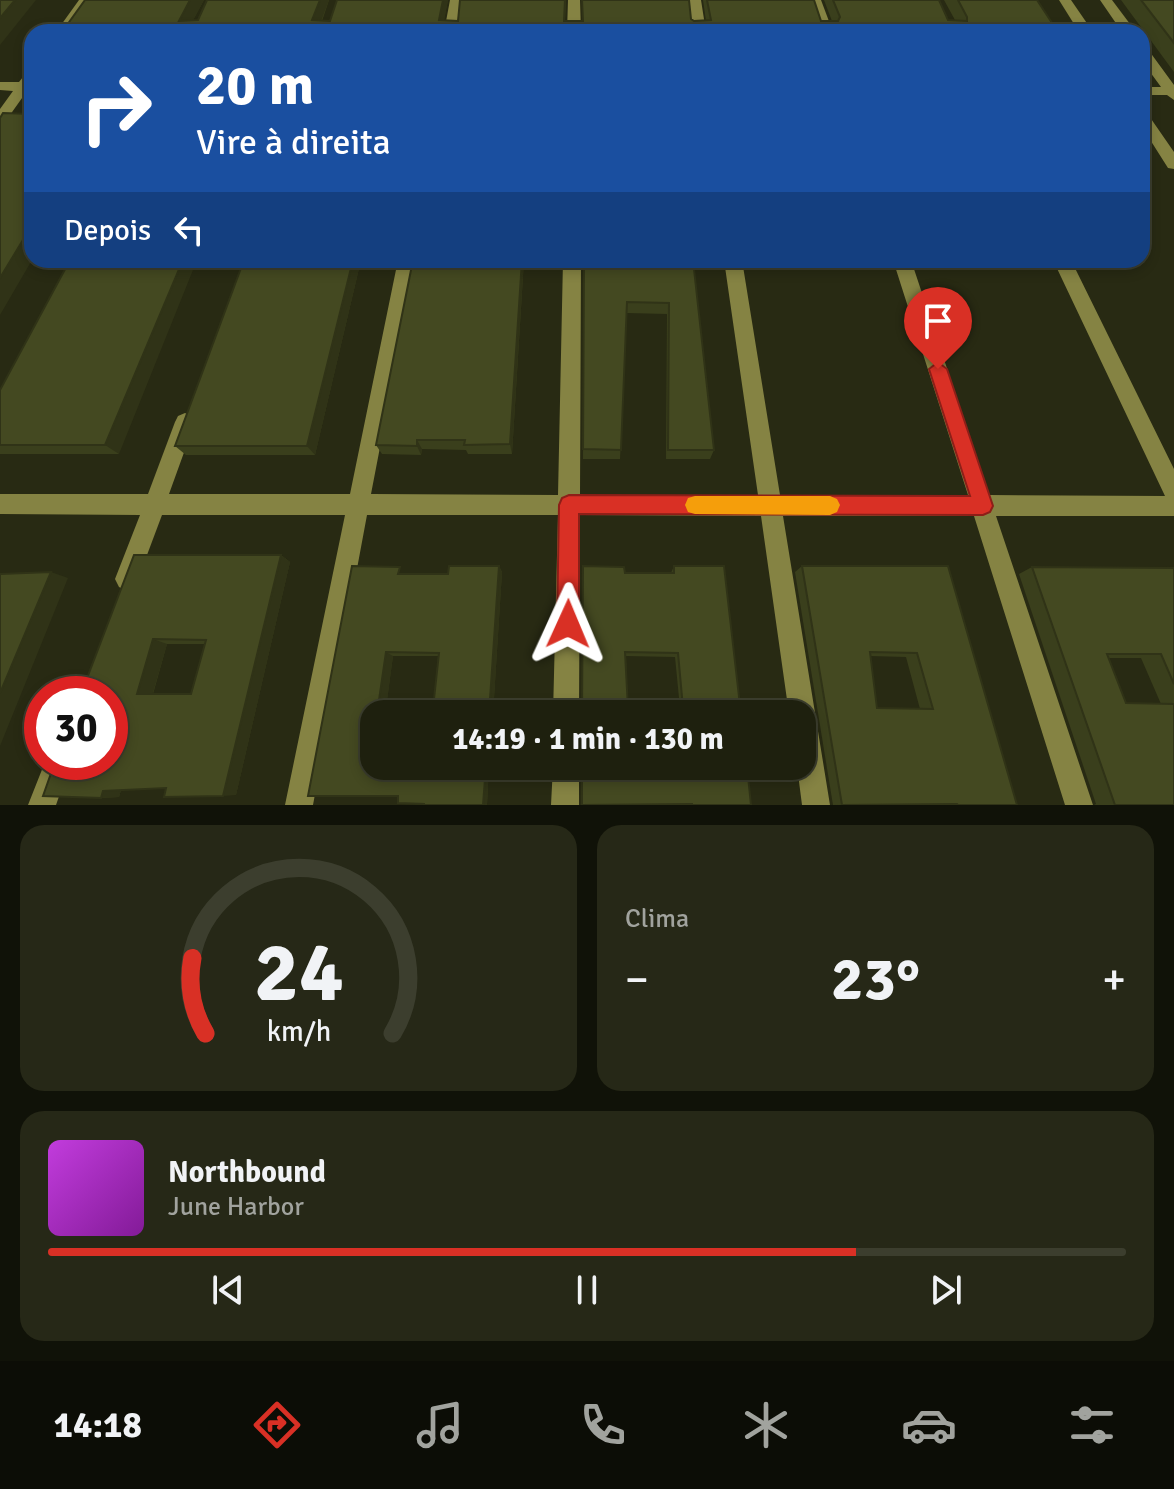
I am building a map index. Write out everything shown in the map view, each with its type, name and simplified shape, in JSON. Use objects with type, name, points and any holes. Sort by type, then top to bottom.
[{"type":"street","points":[[68,24],[85,0]]},
{"type":"street","points":[[452,24],[456,0]]},
{"type":"street","points":[[574,0],[574,24]]},
{"type":"street","points":[[695,0],[698,24]]},
{"type":"street","points":[[815,0],[823,24]]},
{"type":"street","points":[[1065,0],[1081,24]]},
{"type":"street","points":[[1106,0],[1123,24]]},
{"type":"street","points":[[1150,62],[1173,93]]},
{"type":"street","points":[[0,86],[24,84]]},
{"type":"street","points":[[0,119],[24,89]]},
{"type":"street","points":[[1150,92],[1173,93]]},
{"type":"street","points":[[1150,128],[1174,164]]},
{"type":"street","points":[[299,805],[405,268]]},
{"type":"street","points":[[566,700],[572,268]]},
{"type":"street","points":[[734,268],[816,805]]},
{"type":"street","points":[[905,268],[1079,805]]},
{"type":"street","points":[[1066,268],[1174,492]]},
{"type":"street","points":[[122,592],[191,404]]},
{"type":"street","points":[[0,504],[1174,506]]},
{"type":"street","points":[[42,805],[51,780]]},
{"type":"street","points":[[565,805],[566,780]]},
{"type":"building","points":[[0,0],[15,0],[0,18]]},
{"type":"building","points":[[85,0],[190,0],[179,21],[198,20],[207,0],[320,0],[312,20],[330,21],[337,0],[443,0],[439,20],[458,21],[460,0],[565,0],[564,21],[583,21],[582,0],[689,0],[691,19],[694,21],[711,20],[707,0],[814,0],[821,21],[838,21],[840,17],[833,0],[939,0],[948,20],[967,21],[958,0],[1037,0],[1053,24],[68,24]]},
{"type":"building","points":[[1141,0],[1174,0],[1174,43]]},
{"type":"building","points":[[3,113],[24,114],[24,238],[0,278],[0,118]]},
{"type":"building","points":[[66,268],[180,268],[105,445],[0,445],[0,390]]},
{"type":"building","points":[[241,268],[351,268],[307,446],[175,446]]},
{"type":"building","points":[[411,268],[521,268],[510,444],[464,445],[465,440],[417,440],[417,446],[376,445]]},
{"type":"building","points":[[584,268],[694,268],[714,450],[668,450],[669,303],[627,302],[621,450],[583,449]]},
{"type":"building","points":[[134,555],[281,555],[223,796],[164,797],[166,788],[103,791],[101,798],[43,796],[49,780],[128,780],[128,676],[88,676]],"holes":[[[153,639],[206,640],[191,694],[137,694]]]},
{"type":"building","points":[[352,566],[400,567],[398,574],[448,574],[449,566],[499,566],[490,700],[434,700],[439,653],[386,652],[379,700],[360,700],[360,780],[485,780],[483,805],[398,803],[398,796],[308,796]]},
{"type":"building","points":[[583,566],[624,567],[625,573],[674,573],[674,566],[724,566],[739,700],[682,700],[678,653],[625,652],[628,700],[582,700]]},
{"type":"building","points":[[802,566],[948,566],[1017,805],[842,805]],"holes":[[[870,652],[917,653],[933,709],[877,708]]]},
{"type":"building","points":[[1032,567],[1174,568],[1174,684],[1161,654],[1107,654],[1126,703],[1174,704],[1174,805],[1115,805]]},
{"type":"building","points":[[51,572],[0,693],[0,574]]},
{"type":"building","points":[[582,780],[748,780],[751,805],[692,804],[582,805]]},
{"type":"slow traffic","points":[[695,505],[830,505]]},
{"type":"route","points":[[568,624],[569,505],[983,506],[938,369]]}]
